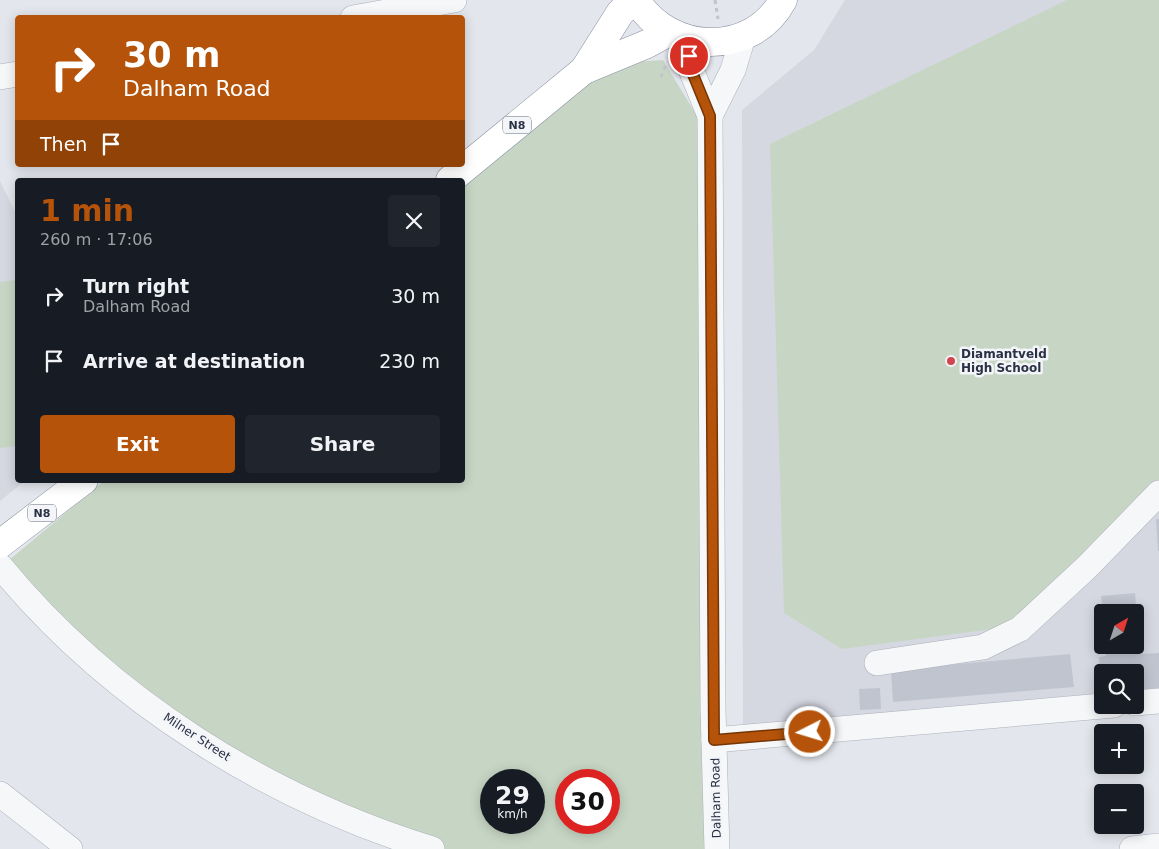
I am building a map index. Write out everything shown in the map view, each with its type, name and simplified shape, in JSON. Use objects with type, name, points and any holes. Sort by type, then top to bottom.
[{"type":"highway","name":"N8","points":[[584,70],[620,13],[635,0],[649,18],[677,36]]},
{"type":"highway","points":[[677,36],[715,43],[731,33],[770,19],[783,0]]},
{"type":"highway","name":"N8","points":[[452,178],[584,70],[647,44],[677,36]]},
{"type":"highway","name":"N8","points":[[0,544],[80,483]]},
{"type":"street","points":[[370,15],[454,0]]},
{"type":"street","name":"Dalham Road","points":[[710,116],[733,70],[731,33]]},
{"type":"street","name":"Dalham Road","points":[[677,36],[710,116],[714,740],[717,849]]},
{"type":"street","points":[[0,77],[15,74]]},
{"type":"street","points":[[877,664],[982,647],[1020,630],[1087,567],[1159,493]]},
{"type":"street","name":"Milner Street","points":[[0,566],[74,645],[118,683],[187,733],[262,778],[325,809],[432,849]]},
{"type":"street","points":[[1144,702],[1159,701]]},
{"type":"street","points":[[714,740],[1094,707]]},
{"type":"street","points":[[0,794],[70,849]]},
{"type":"street","points":[[1132,849],[1159,846]]},
{"type":"path","points":[[715,0],[731,33]]},
{"type":"shaded area","name":"Diamantveld High School","points":[[845,0],[1159,0],[1159,688],[1144,689],[1144,664],[1094,664],[1094,694],[743,726],[742,110],[814,50]]},
{"type":"shaded area","points":[[0,181],[15,212],[15,483],[22,483],[0,501]]},
{"type":"green space","name":"Diamantveld High School","points":[[1067,0],[1159,0],[1159,480],[1007,627],[842,649],[784,613],[770,144]]},
{"type":"green space","points":[[663,60],[700,121],[715,849],[424,849],[192,735],[2,566],[101,483],[465,483],[465,180],[604,64]]},
{"type":"green space","points":[[15,280],[15,446],[0,448],[0,282]]},
{"type":"building","points":[[1156,519],[1159,519],[1159,551],[1158,551]]},
{"type":"building","points":[[1135,593],[1136,604],[1102,604],[1101,596]]},
{"type":"building","points":[[1159,653],[1159,688],[1144,689],[1144,664],[1099,664],[1099,657],[1106,656],[1106,654]]},
{"type":"building","points":[[1070,654],[1074,687],[893,702],[891,670]]},
{"type":"building","points":[[880,688],[881,709],[860,710],[859,689]]},
{"type":"place","name":"Diamantveld High School","points":[[951,361]]},
{"type":"route","points":[[689,56],[692,72],[710,116],[714,740],[810,732]]}]
